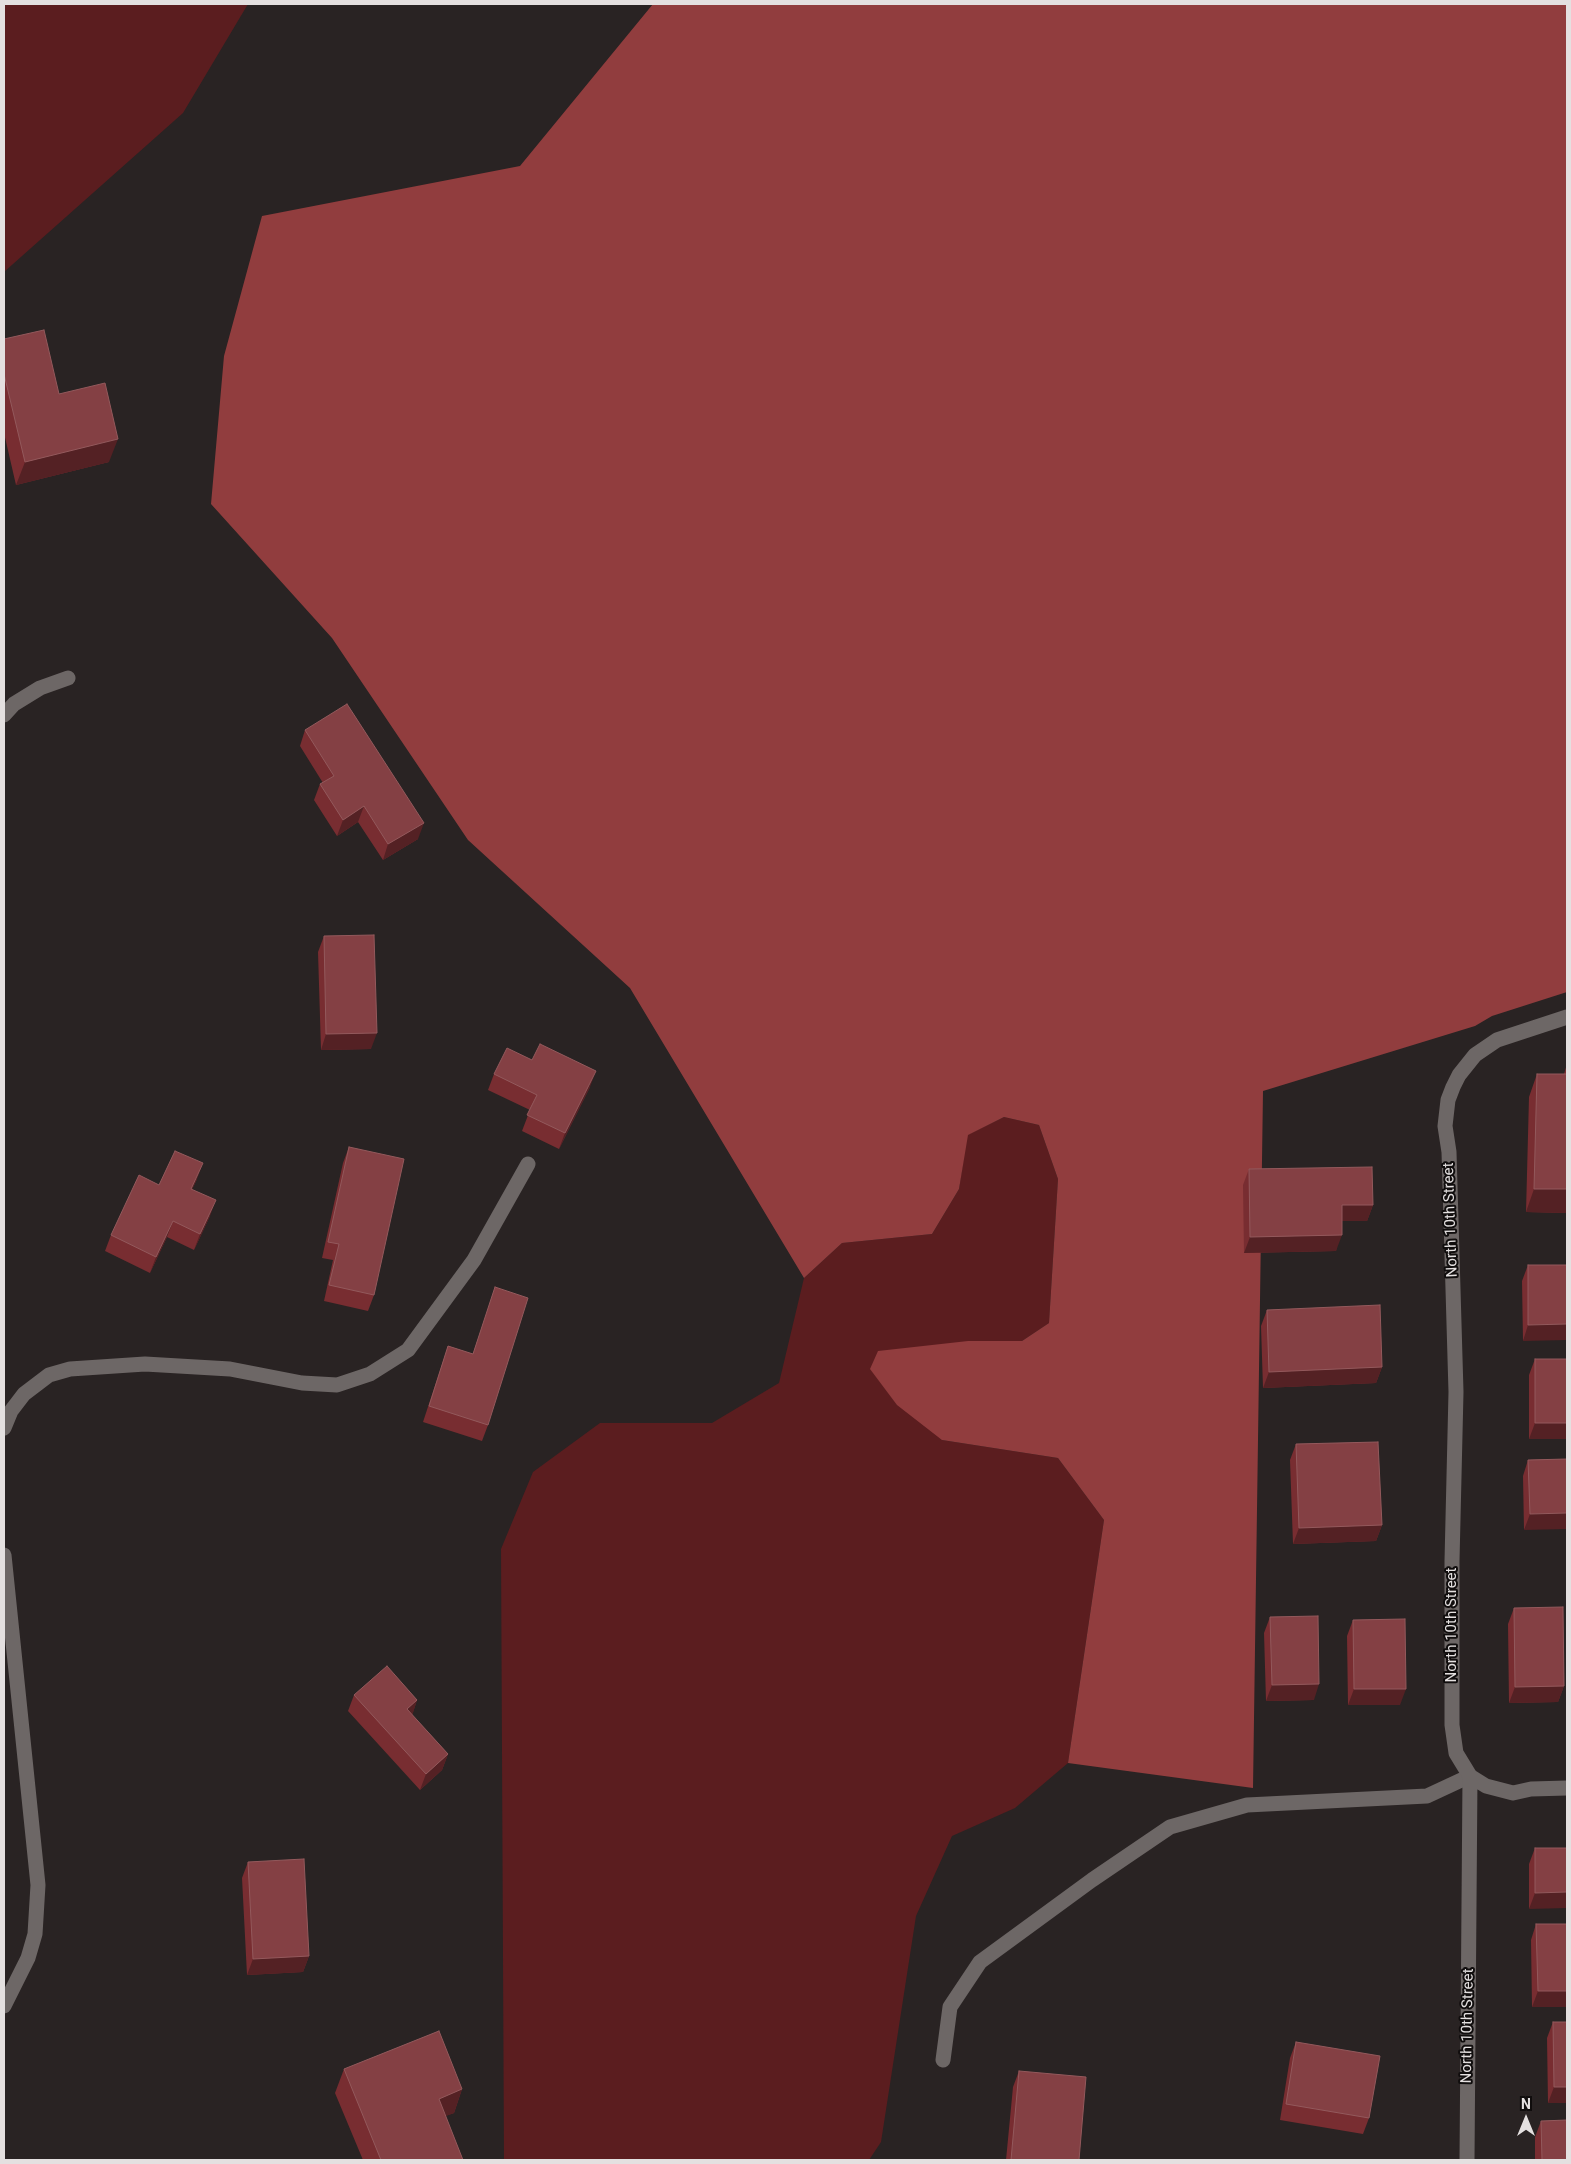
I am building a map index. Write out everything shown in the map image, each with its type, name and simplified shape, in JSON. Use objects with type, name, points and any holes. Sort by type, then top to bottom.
[{"type":"street","points":[[4,715],[14,704],[40,688],[68,678]]},
{"type":"street","name":"North 10th Street","points":[[1467,2160],[1470,1776],[1456,1753],[1452,1725],[1452,1561],[1456,1392],[1449,1152],[1445,1126],[1448,1100],[1453,1087],[1459,1075],[1475,1054],[1498,1040],[1567,1017]]},
{"type":"street","points":[[4,1428],[11,1411],[24,1394],[49,1375],[70,1369],[145,1364],[230,1369],[302,1383],[336,1385],[370,1374],[408,1350],[474,1260],[528,1164]]},
{"type":"street","points":[[4,1555],[38,1885],[35,1934],[28,1958],[4,2006]]},
{"type":"street","points":[[944,2060],[950,2007],[980,1962],[1092,1880],[1170,1827],[1247,1805],[1427,1796],[1470,1776],[1486,1786],[1513,1793],[1531,1789],[1567,1788]]},
{"type":"shaded area","points":[[4,4],[248,4],[183,113],[4,272]]},
{"type":"shaded area","points":[[653,4],[1567,4],[1567,992],[1492,1016],[1475,1026],[1263,1091],[1253,1788],[1068,1763],[1104,1520],[1058,1458],[942,1440],[897,1405],[870,1369],[878,1351],[968,1341],[1022,1341],[1049,1323],[1058,1179],[1039,1125],[1004,1117],[968,1135],[959,1189],[932,1234],[842,1243],[804,1278],[630,988],[468,840],[332,638],[211,504],[224,356],[262,216],[520,166]]},
{"type":"shaded area","points":[[1004,1117],[1039,1125],[1058,1179],[1049,1323],[1022,1341],[968,1341],[942,1440],[1058,1458],[1104,1520],[1068,1763],[1015,1808],[952,1836],[916,1916],[881,2142],[869,2160],[504,2160],[501,1549],[533,1472],[600,1423],[712,1423],[779,1383],[804,1278],[842,1243],[932,1234],[959,1189],[967,1135]]},
{"type":"building","points":[[44,330],[59,394],[105,383],[118,439],[25,462],[4,374],[4,339]]},
{"type":"building","points":[[347,704],[424,823],[388,844],[364,806],[343,820],[320,784],[334,776],[305,730]]},
{"type":"building","points":[[374,935],[377,1033],[326,1034],[324,936]]},
{"type":"building","points":[[540,1044],[596,1071],[565,1133],[527,1115],[537,1095],[494,1074],[507,1048],[532,1060]]},
{"type":"building","points":[[1537,1074],[1567,1074],[1567,1189],[1534,1189]]},
{"type":"building","points":[[349,1147],[404,1159],[374,1295],[329,1285],[339,1244],[328,1242]]},
{"type":"building","points":[[175,1151],[203,1163],[191,1189],[216,1200],[200,1234],[173,1221],[156,1257],[111,1235],[139,1175],[159,1185]]},
{"type":"building","points":[[1372,1167],[1373,1205],[1342,1205],[1342,1235],[1250,1237],[1249,1169]]},
{"type":"building","points":[[1528,1265],[1567,1265],[1567,1324],[1528,1325]]},
{"type":"building","points":[[495,1287],[528,1298],[488,1425],[429,1406],[448,1346],[473,1354]]},
{"type":"building","points":[[1380,1305],[1382,1367],[1269,1372],[1267,1310]]},
{"type":"building","points":[[1535,1359],[1567,1359],[1567,1423],[1535,1423]]},
{"type":"building","points":[[1378,1442],[1382,1525],[1299,1528],[1296,1444]]},
{"type":"building","points":[[1567,1459],[1567,1513],[1530,1514],[1528,1460]]},
{"type":"building","points":[[1563,1607],[1564,1686],[1515,1687],[1514,1608]]},
{"type":"building","points":[[1318,1616],[1319,1684],[1272,1685],[1270,1617]]},
{"type":"building","points":[[1405,1619],[1406,1689],[1354,1689],[1353,1620]]},
{"type":"building","points":[[387,1666],[417,1700],[407,1709],[448,1754],[426,1774],[354,1695]]},
{"type":"building","points":[[1535,1848],[1567,1848],[1567,1892],[1535,1893]]},
{"type":"building","points":[[304,1859],[309,1956],[253,1959],[248,1862]]},
{"type":"building","points":[[1536,1924],[1567,1924],[1567,1991],[1538,1991]]},
{"type":"building","points":[[1553,2022],[1567,2022],[1567,2087],[1554,2087]]},
{"type":"building","points":[[439,2031],[462,2089],[439,2099],[463,2160],[381,2160],[344,2069]]},
{"type":"building","points":[[1296,2042],[1380,2056],[1369,2118],[1286,2104]]},
{"type":"building","points":[[1019,2071],[1086,2077],[1079,2160],[1011,2160]]},
{"type":"building","points":[[1567,2120],[1567,2160],[1542,2160],[1541,2121]]}]
